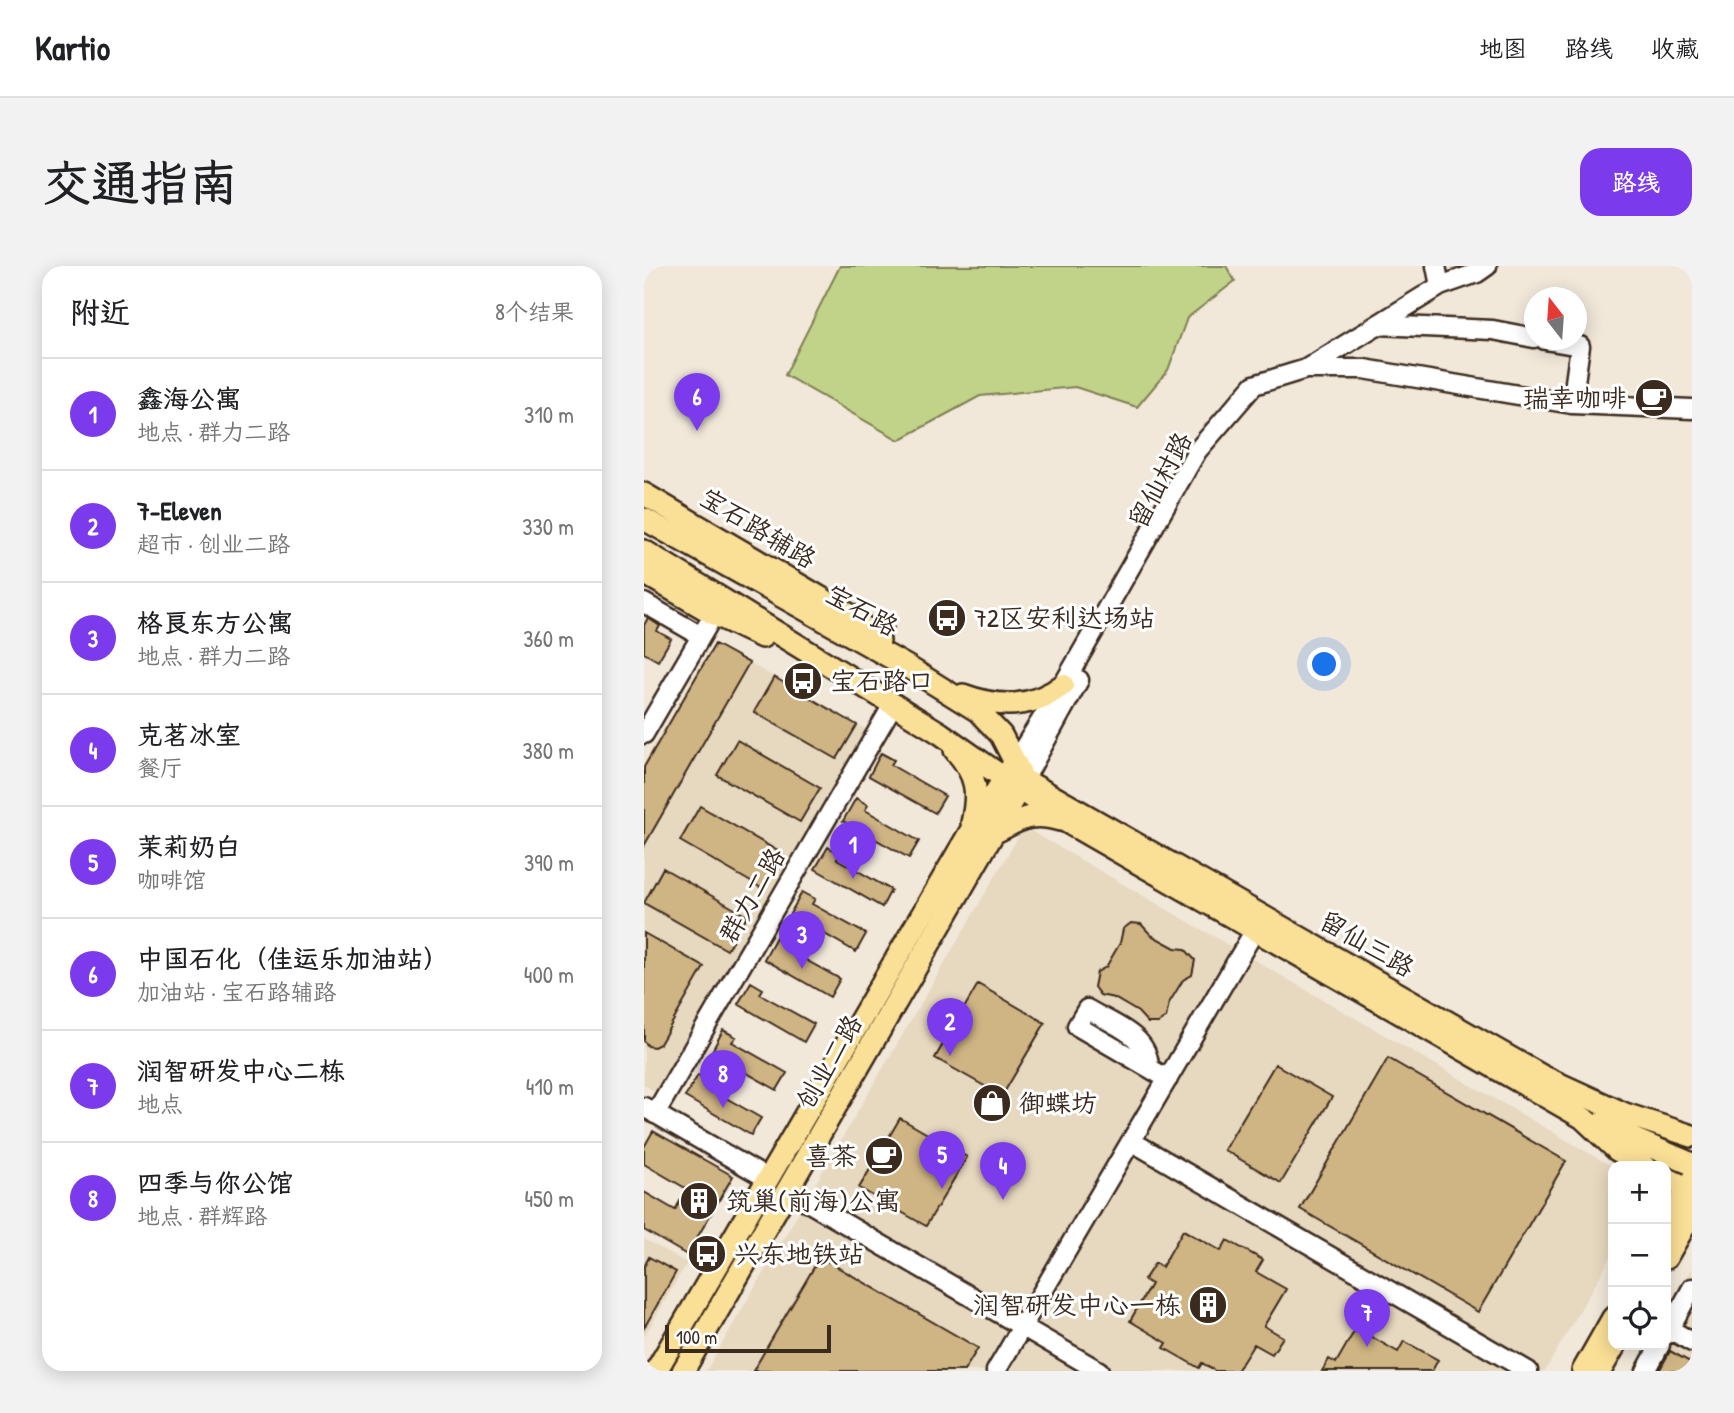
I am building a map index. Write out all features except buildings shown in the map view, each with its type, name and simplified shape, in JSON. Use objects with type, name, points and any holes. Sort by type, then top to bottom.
[{"type":"main road","name":"宝石路辅路","points":[[644,494],[850,615],[906,666]]},
{"type":"main road","name":"宝石路","points":[[644,519],[941,686],[978,711],[995,726],[1016,778]]},
{"type":"main road","points":[[644,551],[1016,778]]},
{"type":"main road","points":[[644,573],[714,614],[887,699]]},
{"type":"main road","points":[[941,686],[982,700],[1021,705],[1042,699],[1063,685]]},
{"type":"main road","name":"创业二路","points":[[940,733],[962,759],[976,785],[976,807],[969,834]]},
{"type":"main road","name":"留仙三路","points":[[1016,778],[1065,821],[1583,1118],[1617,1150],[1636,1161]]},
{"type":"main road","name":"留仙三路","points":[[1016,778],[1045,790],[1542,1076],[1625,1114],[1692,1136]]},
{"type":"main road","name":"创业二路","points":[[683,1371],[993,833],[1016,778]]},
{"type":"main road","name":"创业二路","points":[[656,1371],[969,834],[1016,778]]},
{"type":"main road","points":[[993,833],[1040,814],[1065,821]]},
{"type":"main road","points":[[1583,1118],[1692,1164]]},
{"type":"main road","points":[[1667,1224],[1691,1186],[1671,1180]]},
{"type":"main road","points":[[1671,1249],[1692,1213]]},
{"type":"main road","points":[[1583,1371],[1608,1327]]},
{"type":"main road","points":[[1600,1371],[1612,1350]]},
{"type":"street","points":[[1436,266],[1440,286]]},
{"type":"street","points":[[1215,432],[1254,385],[1306,369],[1440,286],[1477,273],[1487,266]]},
{"type":"street","points":[[1377,325],[1493,330],[1524,336]]},
{"type":"street","points":[[1572,404],[1579,350]]},
{"type":"street","points":[[1306,369],[1364,369],[1572,404],[1692,409]]},
{"type":"street","name":"留仙村路","points":[[1016,778],[1063,685],[1197,451],[1215,432]]},
{"type":"street","name":"留仙村路","points":[[1016,778],[1204,457],[1215,432]]},
{"type":"street","points":[[644,603],[701,636]]},
{"type":"street","points":[[644,734],[714,614]]},
{"type":"street","name":"群力二路","points":[[650,1110],[887,699]]},
{"type":"street","points":[[996,1371],[1255,930]]},
{"type":"street","points":[[1149,1068],[1168,1079]]},
{"type":"street","points":[[650,1110],[768,1178]]},
{"type":"street","points":[[1131,1141],[1528,1371]]},
{"type":"street","points":[[787,1190],[1099,1371]]},
{"type":"street","points":[[1671,1324],[1692,1288]]},
{"type":"street","points":[[1671,1336],[1692,1342]]},
{"type":"street","points":[[1646,1371],[1657,1350]]},
{"type":"street","points":[[644,1368],[650,1371]]},
{"type":"shaded area","points":[[714,643],[867,730],[657,1093],[644,1085],[644,763]]},
{"type":"shaded area","points":[[1024,827],[1608,1164],[1608,1262],[1545,1371],[706,1371]]},
{"type":"shaded area","points":[[644,1239],[687,1263],[644,1337]]},
{"type":"shaded area","points":[[1692,1268],[1692,1371],[1632,1371],[1645,1350],[1671,1350],[1671,1305]]},
{"type":"green space","points":[[840,266],[1226,266],[1235,281],[1187,318],[1168,370],[1137,407],[1075,387],[980,396],[899,440],[785,375]]},
{"type":"place","name":"瑞幸咖啡","points":[[1654,398]]},
{"type":"place","name":"中国石化（佳运乐加油站）","points":[[697,431]]},
{"type":"place","name":"72区安利达场站","points":[[947,618]]},
{"type":"place","name":"宝石路口","points":[[803,681]]},
{"type":"place","name":"鑫海公寓","points":[[853,879]]},
{"type":"place","name":"格良东方公寓","points":[[802,969]]},
{"type":"place","name":"7-Eleven","points":[[950,1056]]},
{"type":"place","name":"御蝶坊","points":[[992,1103]]},
{"type":"place","name":"四季与你公馆","points":[[723,1108]]},
{"type":"place","name":"喜茶","points":[[884,1156]]},
{"type":"place","name":"茉莉奶白","points":[[942,1189]]},
{"type":"place","name":"克茗冰室","points":[[1003,1200]]},
{"type":"place","name":"筑巢(前海)公寓","points":[[699,1201]]},
{"type":"place","name":"兴东地铁站","points":[[707,1254]]},
{"type":"place","name":"润智研发中心一栋","points":[[1208,1305]]},
{"type":"place","name":"润智研发中心二栋","points":[[1367,1347]]}]
